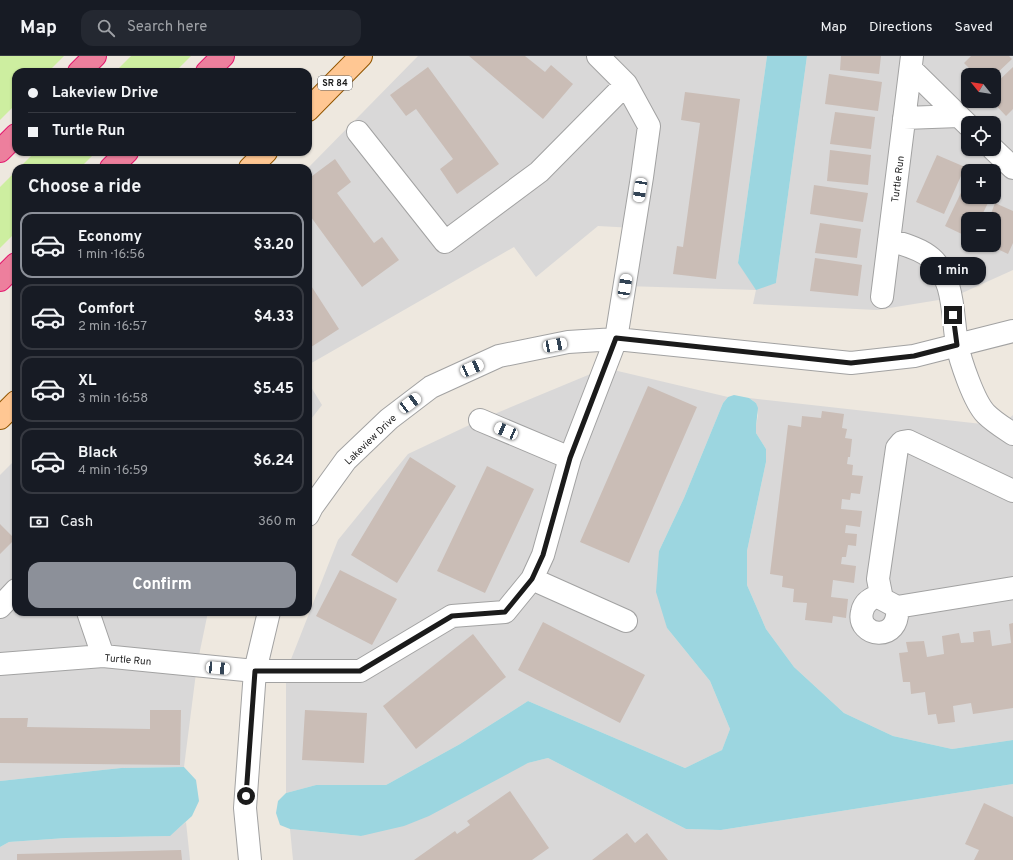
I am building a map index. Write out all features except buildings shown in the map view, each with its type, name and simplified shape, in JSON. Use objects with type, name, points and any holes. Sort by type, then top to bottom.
[{"type":"highway","points":[[83,68],[95,56]]},
{"type":"highway","points":[[211,68],[223,56]]},
{"type":"highway","points":[[0,151],[12,139]]},
{"type":"highway","points":[[115,164],[123,156]]},
{"type":"highway","points":[[0,280],[12,268]]},
{"type":"main road","name":"SR 84","points":[[312,106],[361,56]]},
{"type":"main road","points":[[254,164],[262,156]]},
{"type":"main road","points":[[0,418],[12,406]]},
{"type":"street","name":"Turtle Run","points":[[0,664],[103,656],[255,671],[360,671],[452,616],[505,612],[532,579],[543,555],[570,458],[616,338],[649,126],[626,84],[598,56]]},
{"type":"street","name":"Turtle Run","points":[[882,297],[911,62]]},
{"type":"street","name":"Turtle Run","points":[[911,62],[961,118]]},
{"type":"street","points":[[358,132],[445,242],[539,172],[626,84]]},
{"type":"street","name":"Turtle Run","points":[[904,118],[961,120]]},
{"type":"street","points":[[1000,156],[1013,168]]},
{"type":"street","points":[[889,240],[923,252],[940,267],[950,291],[957,345],[973,395],[985,413],[1000,426],[1013,434]]},
{"type":"street","name":"Lakeview Drive","points":[[312,507],[346,460],[389,419],[431,387],[500,356],[568,342],[616,338],[851,363],[914,356],[1013,331]]},
{"type":"street","points":[[480,420],[570,458]]},
{"type":"street","points":[[1013,491],[908,442],[902,442],[897,448],[878,579],[889,601],[1013,588]]},
{"type":"street","points":[[532,579],[626,621]]},
{"type":"street","points":[[0,607],[12,594]]},
{"type":"street","points":[[89,616],[103,656]]},
{"type":"street","points":[[250,860],[246,808],[255,671],[268,616]]},
{"type":"shaded area","points":[[418,56],[767,56],[738,263],[776,283],[807,56],[1013,56],[1013,270],[951,298],[877,310],[753,304],[756,290],[625,286],[634,228],[598,226],[536,277],[514,247],[312,363],[312,164]]},
{"type":"shaded area","points":[[605,368],[728,397],[723,403],[684,498],[659,551],[667,628],[710,681],[730,729],[722,750],[685,768],[528,701],[460,744],[386,785],[316,785],[286,793],[286,672],[308,616],[312,616],[312,606],[338,540],[408,454],[480,420]]},
{"type":"shaded area","points":[[312,389],[322,405],[312,418]]},
{"type":"shaded area","points":[[749,398],[1000,426],[1013,415],[1013,740],[952,749],[893,736],[844,713],[794,667],[766,629],[747,585],[747,551],[766,462],[766,449],[756,433],[758,415],[756,403]]},
{"type":"shaded area","points":[[12,463],[12,616],[207,616],[197,665],[184,767],[121,768],[0,781],[0,475]]},
{"type":"shaded area","points":[[548,758],[686,829],[721,830],[1013,784],[1013,860],[293,860],[290,829],[361,836],[528,763]]},
{"type":"shaded area","points":[[186,822],[190,860],[0,860],[0,847],[9,842],[66,838],[169,836]]},
{"type":"green space","points":[[0,56],[64,56],[52,68],[12,68],[12,108],[0,120]]},
{"type":"green space","points":[[131,56],[191,56],[179,68],[119,68]]},
{"type":"green space","points":[[31,156],[92,156],[84,164],[23,164]]},
{"type":"green space","points":[[12,175],[12,236],[0,248],[0,187]]},
{"type":"water","points":[[767,56],[807,56],[776,283],[756,290],[738,263]]},
{"type":"water","points":[[734,395],[749,398],[756,403],[758,408],[756,433],[766,449],[766,462],[747,551],[747,585],[766,629],[794,667],[844,713],[893,736],[952,749],[1013,740],[1013,784],[721,830],[686,829],[548,758],[528,763],[429,816],[404,826],[361,836],[290,829],[280,825],[276,813],[278,801],[286,793],[316,785],[386,785],[460,744],[528,701],[685,768],[722,750],[730,729],[710,681],[667,628],[656,592],[659,551],[684,498],[723,403],[728,397]]},
{"type":"water","points":[[184,767],[196,780],[199,801],[192,816],[170,836],[66,838],[9,842],[0,847],[0,781],[121,768]]},
{"type":"route","points":[[246,796],[255,671],[360,671],[411,642],[452,616],[505,612],[532,579],[543,555],[570,458],[616,338],[851,363],[914,356],[957,345],[953,315]]}]
